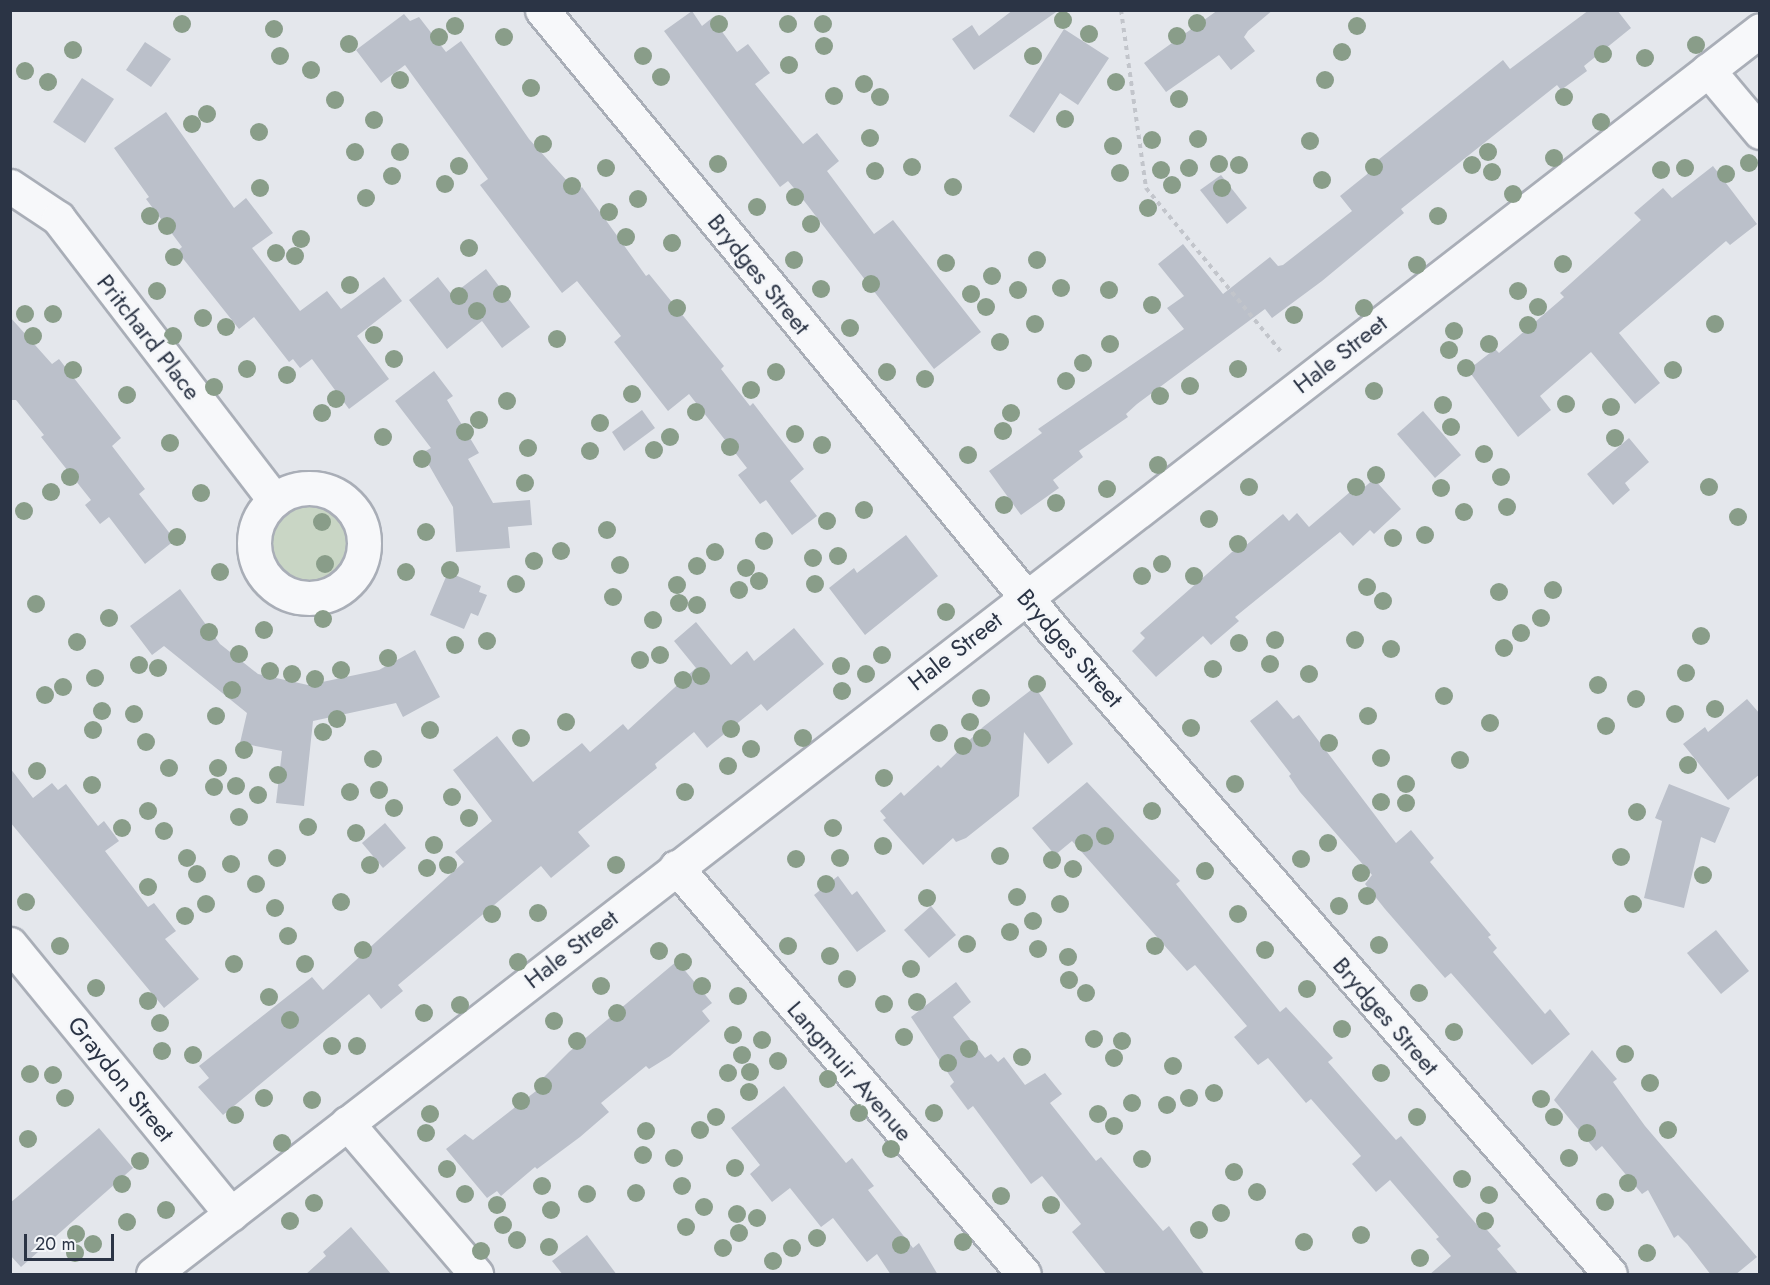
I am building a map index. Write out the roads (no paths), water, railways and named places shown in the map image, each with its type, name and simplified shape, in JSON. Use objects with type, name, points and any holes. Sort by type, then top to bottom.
[{"type":"street","name":"Brydges Street","points":[[542,10],[1025,597],[1610,1275]]},
{"type":"street","name":"Hale Street","points":[[153,1275],[676,867],[1760,30]]},
{"type":"street","points":[[1708,70],[1760,132]]},
{"type":"street","name":"Pritchard Place","points":[[10,186],[58,218],[274,500]]},
{"type":"street","name":"Langmuir Avenue","points":[[676,867],[1024,1275]]},
{"type":"street","name":"Graydon Street","points":[[10,944],[231,1214]]},
{"type":"street","points":[[347,1123],[476,1275]]}]
